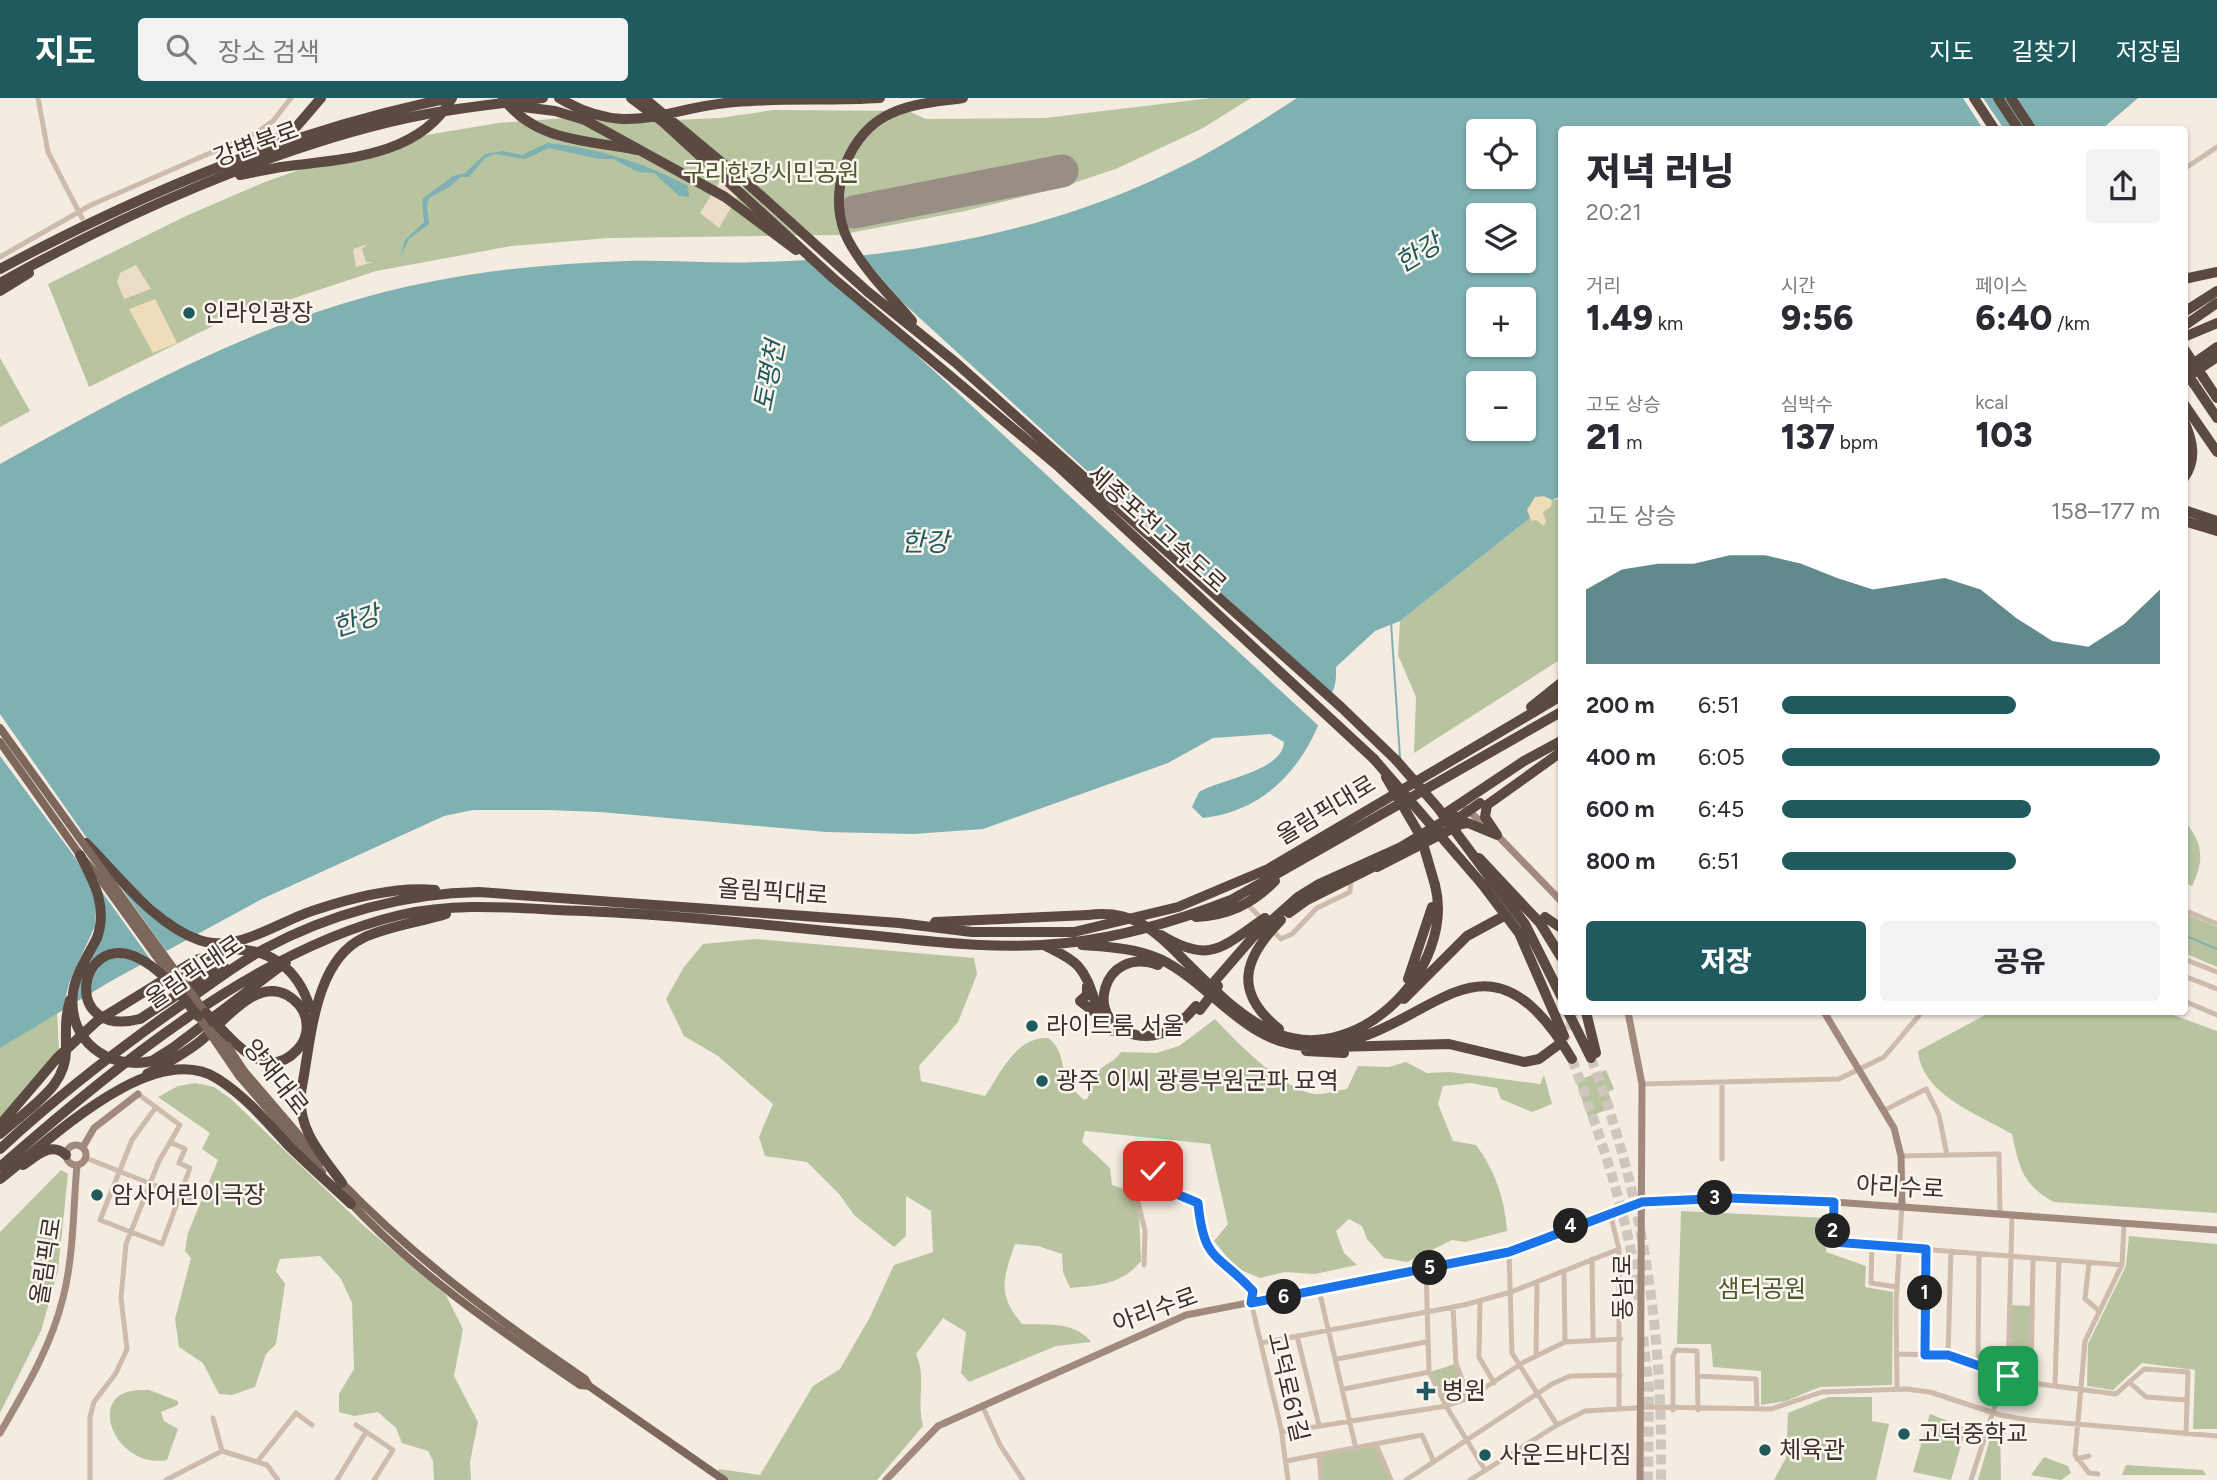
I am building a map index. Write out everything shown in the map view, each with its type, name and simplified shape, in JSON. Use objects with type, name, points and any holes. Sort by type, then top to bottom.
[{"type":"highway","points":[[254,152],[297,126],[321,98]]},
{"type":"highway","points":[[219,179],[388,149],[425,128],[446,108],[451,98]]},
{"type":"highway","name":"강변북로","points":[[0,269],[83,225],[254,152],[376,115],[451,98]]},
{"type":"highway","name":"강변북로","points":[[0,283],[64,249],[219,179],[276,157],[373,127],[430,113],[499,101],[543,98]]},
{"type":"highway","points":[[559,98],[594,116],[624,120],[659,117],[735,102],[880,98]]},
{"type":"highway","name":"세종포천고속도로","points":[[631,98],[673,131],[833,278],[1134,534],[1374,759],[1489,879],[1519,933],[1572,1059],[1549,1023],[1530,1003],[1511,992],[1482,987],[1455,992],[1371,1033],[1314,1046]]},
{"type":"highway","name":"세종포천고속도로","points":[[644,98],[748,184],[867,292],[929,339],[1341,707],[1420,786],[1525,924],[1558,990]]},
{"type":"highway","points":[[929,339],[868,270],[849,241],[839,211],[841,180],[854,148],[883,117],[907,107],[963,98]]},
{"type":"highway","points":[[1974,98],[1992,126]]},
{"type":"highway","points":[[1998,98],[2016,126]]},
{"type":"highway","points":[[2011,98],[2029,126]]},
{"type":"highway","points":[[499,101],[555,111],[585,120],[725,197],[921,352]]},
{"type":"highway","points":[[499,101],[551,135],[637,150]]},
{"type":"highway","points":[[0,291],[64,249]]},
{"type":"highway","points":[[2188,278],[2217,272]]},
{"type":"highway","points":[[2188,309],[2217,291]]},
{"type":"highway","points":[[2188,323],[2217,303]]},
{"type":"highway","points":[[2188,335],[2217,323]]},
{"type":"highway","points":[[2188,367],[2217,347]]},
{"type":"highway","points":[[2188,355],[2217,398]]},
{"type":"highway","points":[[2217,357],[2189,382],[2217,418]]},
{"type":"highway","points":[[2188,410],[2217,452]]},
{"type":"highway","points":[[2188,430],[2192,440],[2193,458],[2188,469]]},
{"type":"highway","points":[[2188,511],[2217,521]]},
{"type":"highway","points":[[2188,522],[2217,531]]},
{"type":"highway","points":[[1507,727],[1558,685]]},
{"type":"highway","name":"올림픽대로","points":[[0,1149],[95,1066],[220,977],[264,950],[328,921],[357,912],[454,892],[519,893],[899,923],[972,932],[1074,932],[1178,907],[1268,869],[1558,698]]},
{"type":"highway","name":"올림픽대로","points":[[0,1174],[98,1082],[247,980],[299,951],[401,915],[497,905],[725,920],[962,944],[1043,945],[1144,930],[1231,900],[1283,873],[1558,714]]},
{"type":"highway","points":[[1358,871],[1455,817],[1558,743]]},
{"type":"highway","points":[[1216,984],[1249,947],[1307,900],[1351,880],[1358,871],[1459,803],[1558,743]]},
{"type":"highway","points":[[1478,801],[1558,753]]},
{"type":"highway","points":[[1497,835],[1485,817],[1487,806],[1558,753]]},
{"type":"highway","points":[[1374,759],[1421,837],[1439,901],[1434,932],[1421,968],[1403,993],[1378,1018]]},
{"type":"highway","points":[[1184,954],[1224,946],[1298,897],[1461,824],[1468,823],[1497,835]]},
{"type":"highway","points":[[78,836],[168,922],[200,940],[227,943],[331,905],[399,891],[454,892]]},
{"type":"highway","points":[[0,1134],[52,1089],[63,1069],[66,1013],[101,922],[95,886],[80,855]]},
{"type":"highway","points":[[1185,918],[1214,916],[1247,904],[1283,873]]},
{"type":"highway","points":[[1489,879],[1540,923],[1558,952]]},
{"type":"highway","points":[[1043,945],[1072,960],[1086,978],[1099,1016],[1113,1032],[1125,1038],[1150,1040],[1180,1031],[1253,937],[1298,897]]},
{"type":"highway","points":[[342,1183],[307,1135],[301,1117],[300,1092],[326,977],[345,949],[379,931],[406,927],[468,906]]},
{"type":"highway","points":[[899,923],[1047,919],[1104,913],[1129,917],[1157,932],[1184,954],[1234,1007],[1303,1051],[1322,1053],[1416,1049],[1436,1043]]},
{"type":"highway","points":[[1287,1040],[1327,1039],[1344,1035],[1378,1018],[1399,1004],[1467,936],[1481,926],[1502,917]]},
{"type":"highway","points":[[1545,917],[1558,926]]},
{"type":"highway","points":[[1281,919],[1258,946],[1247,975],[1249,991],[1257,1006],[1287,1040]]},
{"type":"highway","points":[[1068,943],[1143,953],[1180,973],[1237,1020],[1287,1040],[1314,1046],[1436,1043],[1476,1049],[1506,1060],[1524,1062],[1539,1059],[1558,1045]]},
{"type":"highway","points":[[0,1125],[57,1058],[97,1021],[196,960],[215,952],[247,949],[277,960],[298,981],[310,1008],[312,1040]]},
{"type":"highway","points":[[0,1174],[76,1115],[187,1050],[250,998],[268,991],[282,993],[297,1002],[304,1013],[306,1025],[304,1040],[297,1051],[284,1060],[270,1062],[254,1059],[202,1015],[175,988],[147,963],[125,954],[104,957],[89,971],[85,982],[89,1005],[106,1019],[125,1022],[140,1019],[203,978],[264,950]]},
{"type":"highway","points":[[73,992],[76,1021],[84,1038],[96,1052],[121,1063],[152,1060],[174,1047],[299,951]]},
{"type":"highway","points":[[1180,973],[1140,961],[1122,965],[1107,981],[1104,993],[1107,1015],[1120,1030],[1149,1036],[1177,1027],[1198,1008]]},
{"type":"highway","points":[[1570,1015],[1593,1056],[1586,1015]]},
{"type":"highway","points":[[124,1088],[171,1072],[192,1071],[215,1077],[265,1118],[288,1144],[351,1203]]},
{"type":"highway","points":[[0,1174],[48,1149],[58,1149],[66,1155]]},
{"type":"main road","name":"양재대로","points":[[0,728],[242,1074],[351,1203],[417,1266],[475,1314],[580,1385],[589,1386]]},
{"type":"main road","name":"양재대로","points":[[0,742],[80,855],[202,1015]]},
{"type":"main road","points":[[1459,803],[1497,835],[1558,898]]},
{"type":"main road","name":"동남로","points":[[1629,1015],[1642,1084],[1640,1480]]},
{"type":"main road","points":[[1826,1015],[1885,1110],[1901,1156],[1902,1205]]},
{"type":"main road","name":"양재대로","points":[[242,1074],[342,1183],[451,1284],[585,1379],[589,1386],[724,1480]]},
{"type":"main road","points":[[83,1147],[73,1144],[66,1155],[70,1163],[77,1165],[86,1157],[83,1147],[94,1128],[138,1094]]},
{"type":"main road","name":"올림픽로","points":[[0,1433],[37,1371],[63,1300],[77,1165]]},
{"type":"main road","name":"아리수로","points":[[886,1480],[938,1426],[1186,1315],[1509,1252],[1642,1202],[1730,1198],[1902,1205],[2217,1230]]},
{"type":"street","points":[[38,98],[48,152],[81,216]]},
{"type":"street","points":[[0,257],[81,216],[91,205],[265,128],[291,98]]},
{"type":"street","points":[[2188,166],[2217,147]]},
{"type":"street","points":[[1247,904],[1281,939],[1287,937],[1317,908],[1350,892],[1351,880]]},
{"type":"street","points":[[2188,912],[2217,924]]},
{"type":"street","points":[[2188,961],[2217,972]]},
{"type":"street","points":[[2188,978],[2217,989]]},
{"type":"street","points":[[2188,1003],[2215,1014],[2217,1005]]},
{"type":"street","points":[[1642,1084],[1828,1080],[1861,1071],[1895,1046],[1920,1015]]},
{"type":"street","points":[[1721,1082],[1722,1159]]},
{"type":"street","points":[[1885,1110],[1926,1089],[1939,1115],[1947,1155]]},
{"type":"street","points":[[90,1480],[90,1417],[94,1402],[116,1373],[127,1349],[121,1298],[126,1244],[150,1183],[180,1125],[138,1094]]},
{"type":"street","points":[[156,1107],[132,1140],[100,1220],[162,1244],[190,1168],[179,1163],[185,1149],[170,1142]]},
{"type":"street","points":[[1901,1156],[1999,1154],[2000,1213]]},
{"type":"street","points":[[86,1157],[194,1200]]},
{"type":"street","points":[[1144,1265],[1145,1231],[1137,1198],[1172,1192],[1160,1176],[1146,1167]]},
{"type":"street","name":"고덕로61길","points":[[1172,1192],[1198,1203],[1201,1230],[1208,1249],[1253,1291],[1251,1303],[1282,1432],[1288,1480]]},
{"type":"street","points":[[1834,1202],[1833,1242],[2122,1265]]},
{"type":"street","points":[[1898,1389],[1897,1287],[1902,1205]]},
{"type":"street","points":[[1610,1213],[1619,1249],[1619,1409]]},
{"type":"street","points":[[1971,1480],[2008,1376],[2012,1214]]},
{"type":"street","points":[[2098,1474],[2089,1473],[2077,1459],[2085,1341],[2122,1265],[2124,1224]]},
{"type":"street","points":[[1872,1245],[1871,1283],[1897,1287]]},
{"type":"street","points":[[1261,1343],[1480,1301],[1511,1292],[1619,1249]]},
{"type":"street","points":[[1925,1355],[1926,1249]]},
{"type":"street","points":[[1948,1355],[1951,1251]]},
{"type":"street","points":[[1509,1252],[1511,1342],[1518,1366],[1557,1424]]},
{"type":"street","points":[[1978,1366],[1979,1254]]},
{"type":"street","points":[[2031,1383],[2033,1258]]},
{"type":"street","points":[[1592,1259],[1592,1340]]},
{"type":"street","points":[[2055,1386],[2059,1260]]},
{"type":"street","points":[[2089,1262],[2085,1299],[2098,1310]]},
{"type":"street","points":[[1426,1269],[1426,1342],[1429,1372],[1446,1406],[1485,1470]]},
{"type":"street","points":[[1564,1271],[1565,1342]]},
{"type":"street","points":[[1536,1355],[1537,1282]]},
{"type":"street","points":[[1320,1290],[1345,1389],[1356,1449]]},
{"type":"street","points":[[1480,1301],[1479,1357],[1494,1384]]},
{"type":"street","points":[[1453,1307],[1456,1363],[1469,1398]]},
{"type":"street","points":[[1297,1336],[1319,1425]]},
{"type":"street","points":[[1282,1432],[1446,1406],[1469,1398],[1536,1355],[1565,1342],[1621,1339]]},
{"type":"street","points":[[1336,1359],[1426,1342]]},
{"type":"street","points":[[1674,1409],[1675,1350],[1697,1351],[1698,1410]]},
{"type":"street","points":[[1897,1354],[1948,1355],[2031,1383],[2116,1394],[2144,1369],[2189,1372],[2186,1433]]},
{"type":"street","points":[[1345,1389],[1429,1372]]},
{"type":"street","points":[[1406,1480],[1537,1393],[1570,1376],[1620,1375]]},
{"type":"street","points":[[1698,1377],[1756,1379],[1757,1409]]},
{"type":"street","points":[[2129,1382],[2146,1397],[2186,1400]]},
{"type":"street","points":[[1470,1480],[1557,1424],[1586,1411],[1642,1407],[1698,1410],[1781,1408],[1822,1392],[1898,1389],[1930,1392],[2029,1420],[2217,1436]]},
{"type":"street","points":[[982,1405],[1000,1445],[1023,1480]]},
{"type":"street","points":[[257,1462],[296,1413],[312,1425]]},
{"type":"street","points":[[213,1418],[222,1451]]},
{"type":"street","points":[[356,1425],[393,1450],[374,1480]]},
{"type":"street","points":[[337,1480],[366,1432]]},
{"type":"street","points":[[1286,1461],[1422,1435],[1434,1462]]},
{"type":"street","points":[[1376,1444],[1391,1480]]},
{"type":"street","points":[[166,1480],[222,1451],[272,1469],[278,1480]]},
{"type":"street","points":[[1319,1455],[1321,1480]]},
{"type":"street","points":[[2077,1459],[2089,1457]]},
{"type":"green space","name":"구리한강시민공원","points":[[1211,98],[1251,98],[1203,128],[1118,168],[1062,187],[965,211],[839,235],[609,238],[512,246],[376,271],[221,322],[89,387],[48,284],[186,216],[265,182],[333,158],[409,138],[498,123],[592,116],[628,122],[720,118],[774,110],[908,111],[926,119],[1045,118]]},
{"type":"green space","points":[[0,358],[30,411],[0,427]]},
{"type":"green space","points":[[1535,497],[1558,499],[1558,661],[1414,753],[1416,697],[1398,655],[1400,621],[1530,518],[1527,510]]},
{"type":"green space","points":[[2188,826],[2195,836],[2200,852],[2199,868],[2192,886],[2188,884]]},
{"type":"green space","points":[[2188,915],[2217,927],[2217,967],[2188,955]]},
{"type":"green space","points":[[755,939],[974,958],[977,974],[958,1022],[919,1066],[921,1081],[985,1096],[1010,1058],[1026,1043],[1036,1039],[1048,1038],[1053,1042],[1061,1057],[1067,1081],[1084,1100],[1088,1098],[1097,1073],[1121,1052],[1156,1053],[1179,1046],[1215,1019],[1247,1052],[1275,1074],[1314,1094],[1347,1089],[1358,1066],[1389,1067],[1406,1062],[1427,1073],[1450,1072],[1540,1084],[1544,1075],[1552,1104],[1532,1112],[1501,1099],[1497,1088],[1471,1083],[1443,1086],[1438,1104],[1453,1141],[1476,1145],[1489,1165],[1504,1208],[1507,1231],[1465,1242],[1452,1240],[1407,1262],[1384,1258],[1367,1239],[1362,1226],[1349,1219],[1336,1231],[1344,1253],[1357,1265],[1315,1274],[1285,1272],[1260,1278],[1236,1268],[1214,1241],[1228,1224],[1210,1144],[1085,1131],[1082,1142],[1110,1168],[1112,1185],[1132,1192],[1139,1214],[1141,1261],[1126,1275],[1117,1279],[1070,1288],[1063,1272],[1062,1254],[1038,1246],[1015,1244],[1005,1286],[1009,1304],[1022,1324],[1068,1327],[1077,1330],[1091,1342],[1056,1346],[969,1382],[961,1373],[966,1332],[943,1318],[916,1354],[921,1372],[920,1407],[923,1426],[877,1480],[716,1480],[719,1469],[760,1475],[813,1386],[840,1369],[869,1319],[894,1265],[933,1252],[931,1211],[906,1196],[906,1236],[894,1247],[854,1215],[840,1195],[807,1162],[765,1156],[759,1137],[773,1104],[718,1056],[684,1036],[666,999],[684,967],[703,944]]},
{"type":"green space","points":[[57,1012],[59,1050],[0,1120],[0,1048]]},
{"type":"green space","points":[[1985,1015],[2173,1015],[2217,1031],[2217,1213],[2054,1202],[2043,1196],[2028,1181],[2020,1165],[2012,1134],[1968,1111],[1941,1091],[1930,1080],[1918,1051]]},
{"type":"green space","points":[[1606,1070],[1614,1089],[1608,1092],[1614,1107],[1588,1117],[1576,1081]]},
{"type":"green space","points":[[195,1083],[214,1087],[231,1099],[365,1227],[446,1295],[463,1329],[454,1376],[478,1422],[470,1462],[471,1480],[434,1480],[433,1461],[428,1451],[402,1443],[396,1428],[378,1412],[354,1416],[339,1412],[339,1394],[354,1369],[352,1303],[341,1279],[320,1256],[280,1259],[276,1271],[285,1284],[276,1344],[266,1354],[255,1387],[232,1395],[219,1394],[203,1363],[179,1347],[175,1319],[191,1258],[185,1251],[188,1233],[218,1160],[202,1149],[210,1133],[158,1097],[178,1086]]},
{"type":"green space","points":[[61,1170],[68,1174],[58,1270],[41,1331],[0,1413],[0,1232]]},
{"type":"green space","name":"샘터공원","points":[[1681,1211],[1827,1218],[1826,1252],[1866,1266],[1865,1287],[1893,1292],[1892,1385],[1820,1387],[1786,1401],[1761,1405],[1761,1371],[1713,1367],[1711,1344],[1677,1344]]},
{"type":"green space","points":[[2129,1236],[2217,1244],[2217,1429],[2193,1429],[2195,1370],[2142,1363],[2113,1390],[2087,1386],[2088,1344],[2126,1266]]},
{"type":"green space","points":[[2009,1305],[2032,1306],[2031,1351],[2008,1350]]},
{"type":"green space","points":[[1455,1364],[1467,1396],[1443,1404],[1430,1372]]},
{"type":"green space","points":[[149,1390],[178,1401],[178,1405],[161,1412],[164,1421],[178,1429],[167,1460],[150,1460],[135,1455],[123,1446],[110,1421],[110,1409],[116,1399],[127,1392]]},
{"type":"green space","points":[[1828,1397],[1872,1397],[1872,1421],[1889,1424],[1876,1480],[1774,1480],[1786,1458],[1788,1413]]},
{"type":"green space","points":[[1930,1414],[1966,1428],[1951,1480],[1913,1472]]},
{"type":"green space","points":[[1994,1425],[2000,1427],[2001,1480],[1978,1480]]},
{"type":"green space","points":[[1376,1444],[1391,1480],[1321,1480],[1319,1455]]},
{"type":"green space","points":[[2044,1457],[2068,1466],[2071,1473],[2061,1480],[2031,1475]]},
{"type":"green space","points":[[2126,1465],[2203,1470],[2206,1475],[2122,1475]]},
{"type":"sand","points":[[155,299],[177,343],[153,353],[129,309]]},
{"type":"sand","points":[[1544,496],[1552,500],[1551,507],[1543,512],[1546,522],[1544,526],[1536,520],[1532,521],[1527,510],[1535,497]]},
{"type":"shaded area","points":[[725,173],[745,184],[719,228],[700,213]]},
{"type":"shaded area","points":[[368,244],[362,249],[366,262],[373,262],[356,267],[353,249]]},
{"type":"shaded area","points":[[136,265],[151,289],[124,299],[117,282],[120,273]]},
{"type":"water","name":"한강","points":[[1297,98],[2138,98],[2105,126],[1558,126],[1558,497],[1552,500],[1544,496],[1535,497],[1527,510],[1530,518],[1400,621],[1375,631],[1336,667],[1333,691],[1304,752],[1278,784],[1245,807],[1203,818],[1192,807],[1199,792],[1249,773],[1273,760],[1281,752],[1284,742],[1270,734],[1213,738],[1168,763],[983,829],[913,834],[826,832],[600,812],[473,810],[444,816],[262,899],[111,981],[0,1048],[0,464],[103,407],[207,356],[260,333],[371,296],[453,277],[528,267],[627,261],[809,260],[912,249],[1014,229],[1064,214],[1113,197],[1195,159]]},
{"type":"water","points":[[547,143],[602,153],[655,170],[688,186],[689,197],[679,196],[654,173],[638,172],[613,159],[599,159],[549,148],[525,159],[495,154],[485,158],[469,177],[460,177],[451,186],[429,198],[429,224],[409,239],[400,257],[405,240],[424,222],[422,199],[453,176],[465,173],[485,154],[503,151],[522,155]]},
{"type":"pier","points":[[1963,98],[1983,98],[2002,126],[1981,126]]},
{"type":"pier","points":[[860,253],[901,301],[1335,697],[1322,729],[830,275],[806,256]]},
{"type":"pier","points":[[0,714],[93,847],[193,941],[117,882],[169,955],[153,963],[100,889],[96,950],[80,983],[76,1005],[62,1013],[69,983],[95,926],[96,905],[87,878],[74,856],[0,756]]},
{"type":"waterway","points":[[1391,622],[1400,758]]},
{"type":"waterway","points":[[2188,937],[2217,949]]},
{"type":"runway","points":[[854,212],[1062,171]]},
{"type":"tunnel","points":[[1561,1042],[1568,1033],[1573,1015]]},
{"type":"tunnel","points":[[1591,1058],[1625,1162],[1647,1266],[1658,1371],[1661,1480]]},
{"type":"tunnel","points":[[1572,1059],[1621,1208],[1639,1301]]},
{"type":"tunnel","points":[[1643,1337],[1649,1389],[1648,1480]]},
{"type":"place","name":"인라인광장","points":[[189,313]]},
{"type":"place","name":"라이트룸 서울","points":[[1032,1026]]},
{"type":"place","name":"광주 이씨 광릉부원군파 묘역","points":[[1042,1081]]},
{"type":"place","name":"암사어린이극장","points":[[97,1195]]},
{"type":"place","name":"병원","points":[[1426,1391]]},
{"type":"place","name":"고덕중학교","points":[[1904,1434]]},
{"type":"place","name":"체육관","points":[[1765,1450]]},
{"type":"place","name":"사운드바디짐","points":[[1485,1455]]},
{"type":"route","points":[[1153,1171],[1167,1181],[1172,1192],[1198,1203],[1201,1230],[1208,1249],[1253,1291],[1251,1303],[1509,1252],[1581,1222],[1642,1202],[1730,1198],[1834,1202],[1833,1242],[1926,1249],[1925,1355],[1948,1355],[2008,1376]]},
{"type":"water label","name":"토평천","points":[[769,376]]}]
